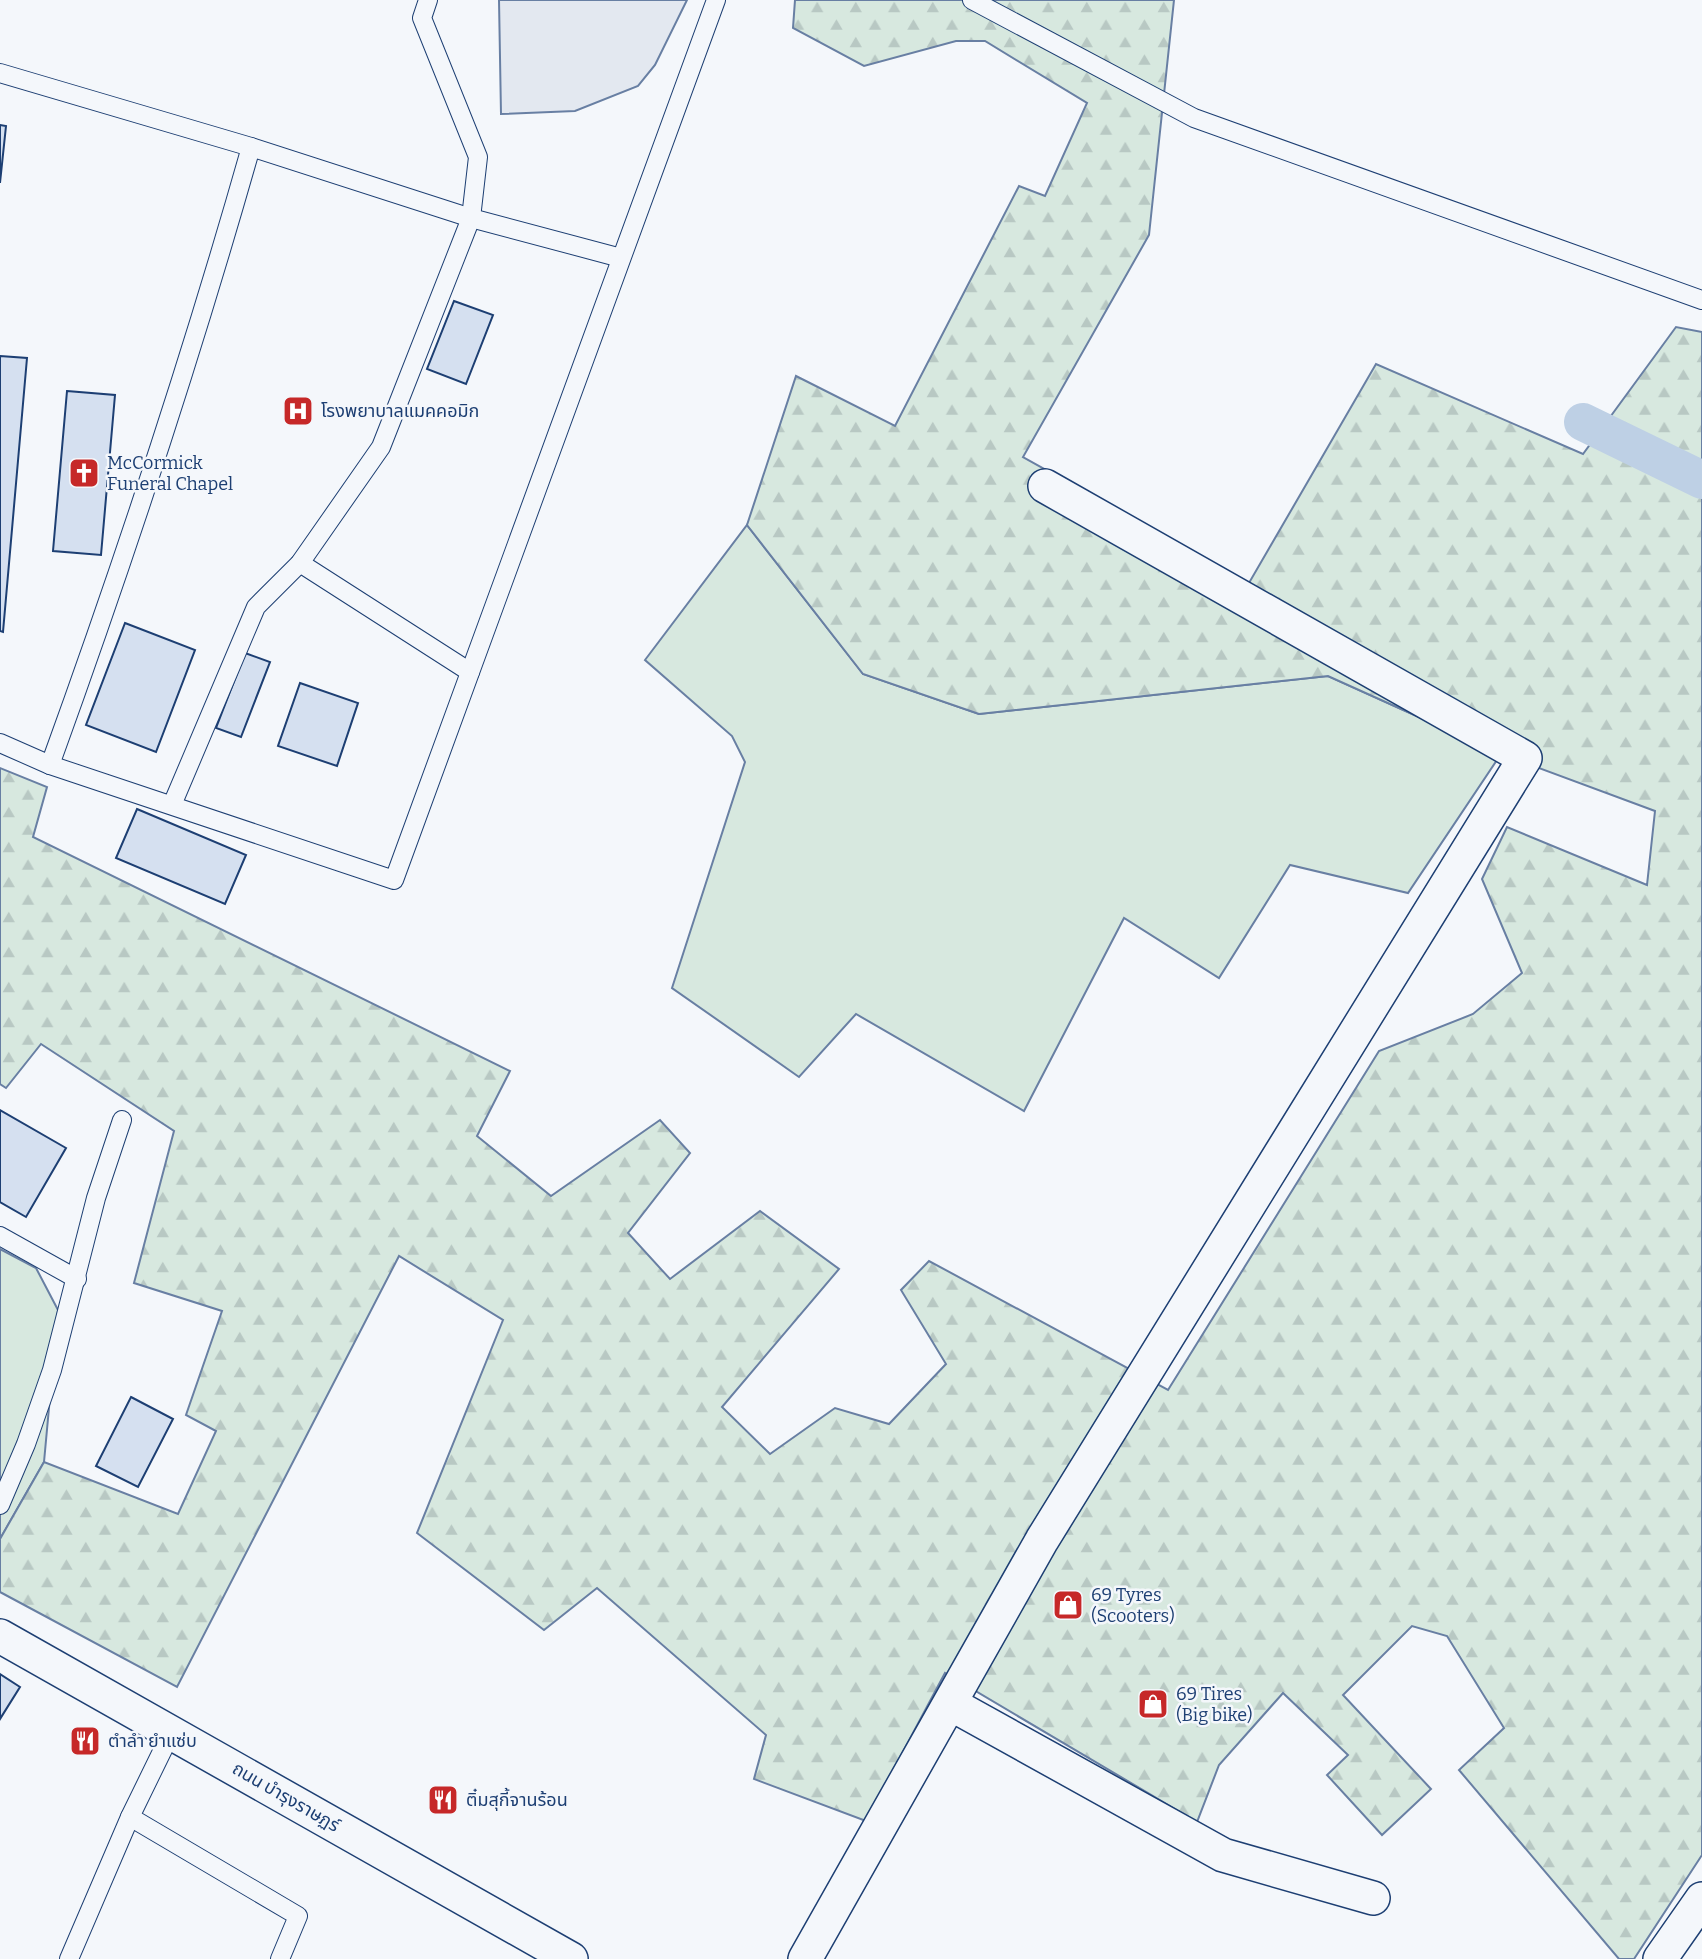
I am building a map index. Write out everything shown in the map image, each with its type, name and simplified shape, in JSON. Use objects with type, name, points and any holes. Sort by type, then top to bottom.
[{"type":"street","points":[[805,1959],[1042,1539],[1525,758],[1045,486]]},
{"type":"street","name":"ถนน บำรุงราษฏร์","points":[[0,1636],[571,1959]]},
{"type":"street","points":[[951,1704],[1223,1854],[1373,1898]]},
{"type":"street","points":[[1660,1959],[1702,1899]]},
{"type":"lane","points":[[172,805],[256,607],[300,563],[381,447],[471,218],[478,157],[422,18],[428,0]]},
{"type":"lane","points":[[0,743],[50,765],[394,880],[716,0]]},
{"type":"lane","points":[[972,0],[1194,118],[1702,300]]},
{"type":"lane","points":[[0,73],[251,147],[471,218],[621,258]]},
{"type":"lane","points":[[50,765],[150,476],[216,270],[251,147]]},
{"type":"lane","points":[[300,563],[470,673]]},
{"type":"lane","points":[[0,1505],[47,1383],[77,1279],[96,1198],[122,1120]]},
{"type":"lane","points":[[0,1236],[77,1279]]},
{"type":"lane","points":[[69,1959],[130,1817],[171,1733]]},
{"type":"lane","points":[[130,1817],[298,1916],[280,1959]]},
{"type":"green space","points":[[795,0],[1174,0],[1149,235],[1023,457],[1249,583],[1376,364],[1583,454],[1676,327],[1702,332],[1702,1855],[1634,1959],[1619,1959],[1459,1770],[1504,1728],[1447,1636],[1412,1626],[1343,1695],[1431,1789],[1382,1835],[1327,1775],[1348,1755],[1283,1693],[1219,1765],[1197,1822],[945,1673],[866,1821],[754,1779],[766,1735],[597,1588],[544,1630],[417,1533],[503,1320],[399,1256],[177,1687],[0,1592],[0,1539],[44,1462],[178,1514],[216,1431],[186,1415],[222,1311],[134,1283],[174,1131],[41,1044],[6,1088],[0,1084],[0,768],[47,787],[33,837],[510,1071],[477,1136],[551,1196],[660,1120],[690,1153],[628,1233],[670,1279],[760,1211],[839,1269],[722,1407],[770,1454],[835,1408],[889,1424],[946,1364],[901,1290],[929,1261],[1168,1390],[1379,1051],[1473,1014],[1522,973],[1482,879],[1507,827],[1647,885],[1655,811],[1501,754],[1328,676],[979,714],[863,674],[747,525],[796,376],[895,426],[1019,186],[1045,196],[1087,103],[985,41],[956,41],[864,66],[793,28]]},
{"type":"green space","points":[[747,525],[863,674],[979,714],[1328,676],[1501,754],[1408,893],[1290,865],[1219,978],[1124,918],[1024,1111],[856,1014],[799,1077],[672,988],[745,762],[732,736],[645,660]]},
{"type":"green space","points":[[0,1249],[36,1268],[58,1310],[44,1462],[0,1539]]},
{"type":"shaded area","points":[[499,0],[687,0],[655,65],[638,86],[575,111],[501,114]]},
{"type":"building","points":[[0,125],[6,126],[0,183]]},
{"type":"building","points":[[454,301],[493,315],[466,384],[427,369]]},
{"type":"building","points":[[0,356],[27,358],[3,632],[0,631]]},
{"type":"building","name":"McCormick Funeral Chapel","points":[[67,391],[115,395],[101,555],[53,551]]},
{"type":"building","points":[[125,623],[195,650],[156,752],[86,725]]},
{"type":"building","points":[[245,653],[270,662],[241,737],[216,728]]},
{"type":"building","points":[[300,683],[358,703],[337,766],[278,746]]},
{"type":"building","points":[[137,809],[246,855],[225,904],[116,858]]},
{"type":"building","points":[[0,1110],[66,1148],[26,1217],[0,1202]]},
{"type":"building","points":[[131,1397],[173,1419],[138,1487],[96,1466]]},
{"type":"building","points":[[0,1674],[20,1687],[0,1719]]},
{"type":"waterway","points":[[1583,422],[1702,480]]},
{"type":"place","name":"โรงพยาบาลแมคคอมิก","points":[[298,411]]},
{"type":"place","name":"McCormick Funeral Chapel","points":[[84,473]]},
{"type":"place","name":"69 Tyres (Scooters)","points":[[1068,1605]]},
{"type":"place","name":"69 Tires (Big bike)","points":[[1153,1704]]},
{"type":"place","name":"ตำลำ ยำแซ่บ","points":[[85,1741]]},
{"type":"place","name":"ติ๋มสุกี้จานร้อน","points":[[443,1800]]}]
